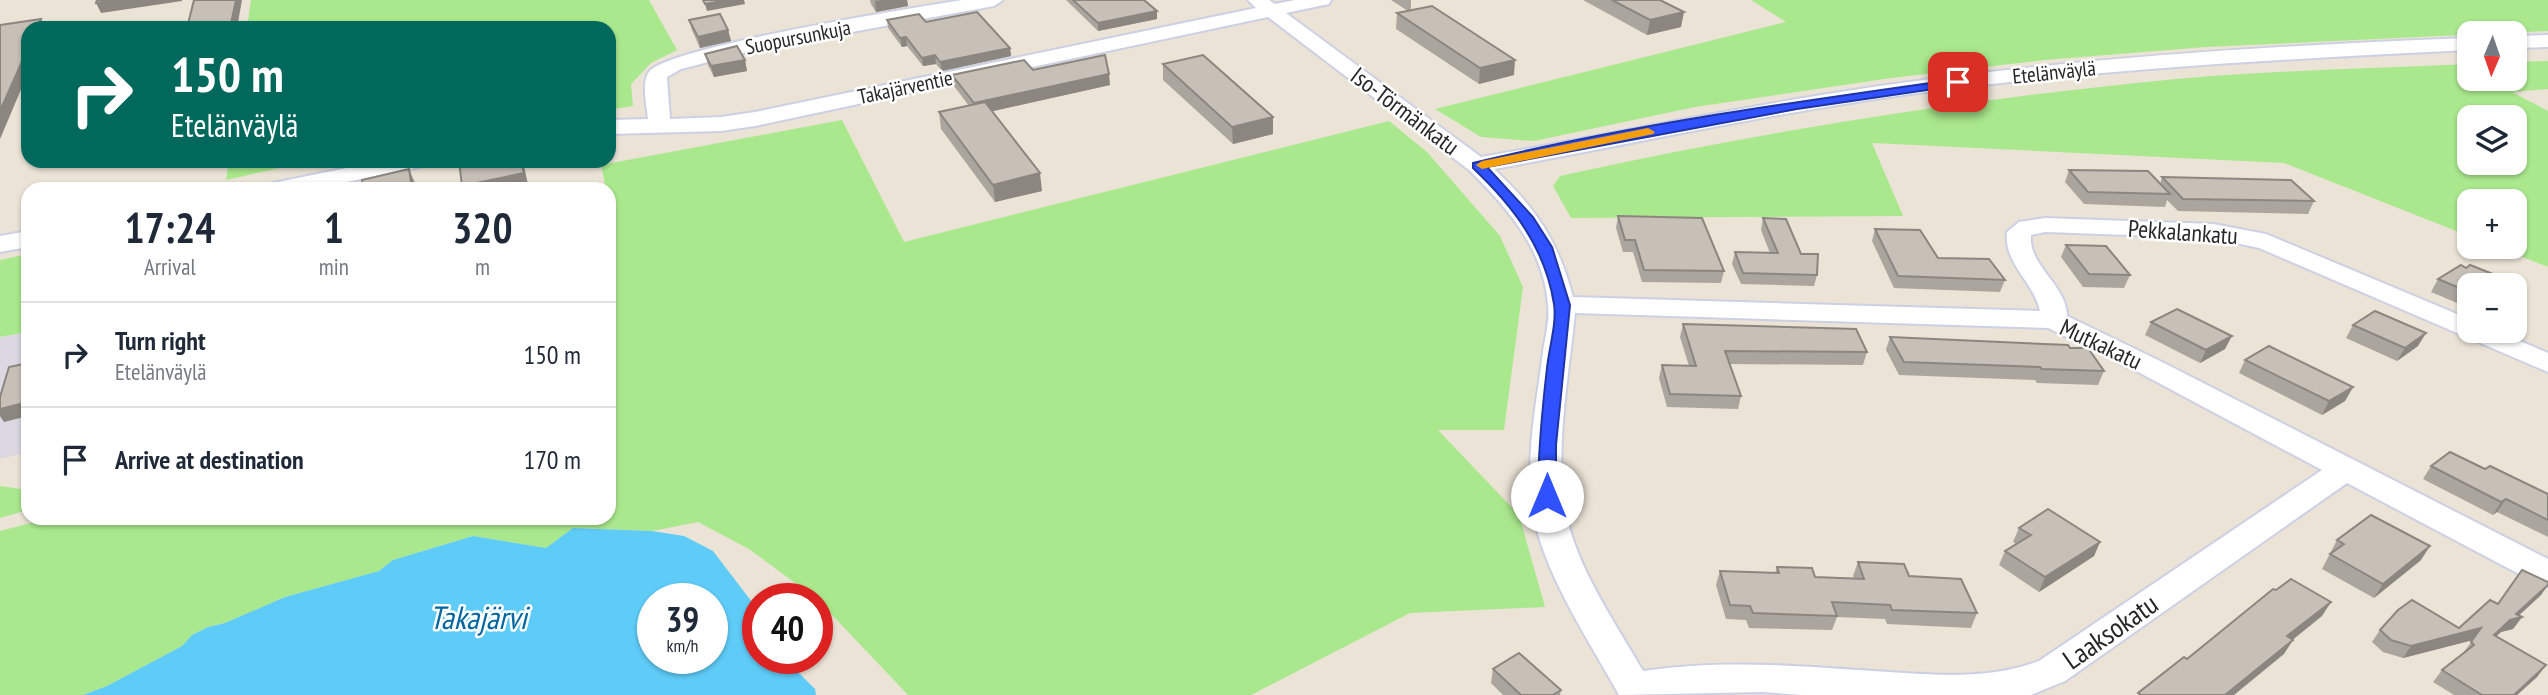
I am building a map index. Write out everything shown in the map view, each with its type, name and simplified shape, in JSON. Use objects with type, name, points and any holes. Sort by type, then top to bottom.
[{"type":"street","name":"Suopursunkuja","points":[[660,126],[656,80],[658,73],[670,64],[721,51],[994,0]]},
{"type":"street","name":"Takajärventie","points":[[616,127],[721,124],[755,119],[1265,5],[1322,0]]},
{"type":"street","name":"Iso-Törmänkatu","points":[[1265,5],[1477,166],[1503,190],[1528,220],[1545,247],[1562,305],[1547,445],[1547,496],[1556,536],[1577,587],[1635,691]]},
{"type":"street","points":[[2527,42],[2547,41]]},
{"type":"street","name":"Etelänväylä","points":[[1477,166],[1615,137],[1910,88],[2249,55],[2457,45]]},
{"type":"street","points":[[312,182],[381,168]]},
{"type":"street","name":"Pekkalankatu","points":[[2053,320],[2049,298],[2017,240],[2019,232],[2033,226],[2213,231],[2240,235],[2266,242],[2457,324]]},
{"type":"street","points":[[0,244],[21,240]]},
{"type":"street","name":"Mutkakatu","points":[[1562,305],[2053,320],[2150,367],[2548,574]]},
{"type":"street","name":"Pekkalankatu","points":[[2502,343],[2548,363]]},
{"type":"street","name":"Laaksokatu","points":[[1635,691],[1685,679],[1749,678],[1917,688],[1993,689],[2017,685],[2052,671],[2345,469]]},
{"type":"shaded area","points":[[21,333],[21,454],[0,459],[0,337]]},
{"type":"green space","points":[[251,0],[649,0],[677,50],[651,63],[631,84],[633,106],[616,109],[616,21],[248,21]]},
{"type":"green space","points":[[1751,0],[2548,0],[2548,31],[2527,32],[2527,21],[2457,21],[2457,35],[2206,47],[2044,60],[1891,78],[1695,107],[1534,141],[1481,137],[1435,109],[1786,22]]},
{"type":"green space","points":[[2548,61],[2548,89],[2527,91],[2527,62]]},
{"type":"green space","points":[[2457,65],[2457,91],[2524,91],[2512,92],[2548,111],[2548,267],[2527,259],[2527,189],[2457,189],[2457,231],[2284,163],[1872,143],[1903,216],[1571,218],[1553,186],[1560,176],[1847,121],[2136,83],[2302,71]]},
{"type":"green space","points":[[842,120],[904,242],[1389,121],[1427,152],[1500,236],[1523,287],[1504,430],[1438,430],[1519,515],[1545,607],[1410,613],[1251,695],[908,695],[833,616],[833,583],[795,583],[749,549],[698,522],[652,531],[573,528],[546,548],[473,536],[393,560],[379,571],[285,597],[225,623],[208,627],[192,635],[182,646],[107,686],[83,695],[0,695],[0,531],[23,525],[616,525],[616,182],[605,182],[602,168],[616,168],[616,162]]},
{"type":"green space","points":[[228,168],[280,168],[226,180]]},
{"type":"green space","points":[[21,256],[21,333],[0,337],[0,260]]},
{"type":"green space","points":[[0,486],[21,489],[21,512],[0,518]]},
{"type":"water","name":"Takajärvi","points":[[573,528],[652,531],[684,536],[713,551],[742,589],[742,674],[800,674],[815,689],[816,695],[83,695],[107,686],[182,646],[192,635],[208,627],[225,623],[285,597],[379,571],[393,560],[473,536],[546,548]]},
{"type":"building","points":[[194,0],[236,0],[232,21],[189,21]]},
{"type":"building","points":[[703,0],[728,0],[705,4]]},
{"type":"building","points":[[1073,0],[1144,0],[1157,11],[1098,23]]},
{"type":"building","points":[[1612,0],[1660,0],[1684,12],[1650,20]]},
{"type":"building","points":[[1432,6],[1515,60],[1480,68],[1397,13]]},
{"type":"building","points":[[977,12],[1010,48],[940,62],[935,55],[922,58],[906,37],[900,38],[887,20],[919,14],[926,22]]},
{"type":"building","points":[[720,14],[728,30],[698,37],[689,20]]},
{"type":"building","points":[[21,22],[21,64],[0,111],[0,25]]},
{"type":"building","points":[[737,46],[745,60],[711,66],[705,54]]},
{"type":"building","points":[[1105,55],[1109,74],[974,103],[952,75],[1024,60],[1033,70]]},
{"type":"building","points":[[1203,55],[1273,117],[1232,127],[1163,64]]},
{"type":"building","points":[[985,102],[1040,173],[993,185],[939,112]]},
{"type":"building","points":[[460,168],[523,168],[524,173],[481,182],[462,182]]},
{"type":"building","points":[[409,169],[411,182],[362,182]]},
{"type":"building","points":[[2069,170],[2148,171],[2170,194],[2088,192]]},
{"type":"building","points":[[2162,177],[2291,180],[2314,201],[2183,199]]},
{"type":"building","points":[[1618,216],[1702,218],[1724,271],[1644,270],[1635,240],[1625,240]]},
{"type":"building","points":[[1763,218],[1786,219],[1801,254],[1818,254],[1817,275],[1743,273],[1735,252],[1778,253]]},
{"type":"building","points":[[1875,229],[1920,230],[1938,258],[1989,259],[2005,280],[1898,276]]},
{"type":"building","points":[[2066,245],[2106,246],[2130,275],[2089,274]]},
{"type":"building","points":[[2461,265],[2466,268],[2470,265],[2490,273],[2457,273],[2457,287],[2438,279]]},
{"type":"building","points":[[2177,309],[2232,336],[2206,350],[2151,322]]},
{"type":"building","points":[[2375,311],[2426,333],[2405,348],[2353,325]]},
{"type":"building","points":[[1683,324],[1856,329],[1867,352],[1725,351],[1741,396],[1670,394],[1662,365],[1696,366]]},
{"type":"building","points":[[1890,337],[2088,348],[2104,371],[1904,362]]},
{"type":"building","points":[[2269,346],[2353,387],[2329,401],[2245,360]]},
{"type":"building","points":[[21,364],[21,404],[0,409],[0,397],[9,367]]},
{"type":"building","points":[[2450,452],[2485,469],[2490,466],[2548,494],[2548,520],[2506,499],[2501,502],[2431,466]]},
{"type":"building","points":[[2048,509],[2100,542],[2045,577],[2005,551],[2031,535],[2019,528]]},
{"type":"building","points":[[2371,515],[2430,546],[2383,584],[2330,554],[2344,544],[2337,540]]},
{"type":"building","points":[[1858,562],[1904,564],[1909,576],[1961,579],[1977,613],[1892,610],[1890,605],[1832,602],[1837,616],[1753,613],[1750,606],[1730,605],[1720,571],[1779,573],[1777,567],[1812,568],[1815,577],[1864,579]]},
{"type":"building","points":[[2522,570],[2548,582],[2548,585],[2516,614],[2522,617],[2510,620],[2494,635],[2546,665],[2514,695],[2482,695],[2442,670],[2474,645],[2471,642],[2481,628],[2411,646],[2391,640],[2380,630],[2398,610],[2412,600],[2459,628],[2490,600],[2498,604]]},
{"type":"building","points":[[2291,579],[2331,602],[2287,636],[2293,640],[2225,695],[2138,693],[2184,657],[2187,659],[2273,589],[2276,590]]},
{"type":"building","points":[[1519,653],[1561,690],[1553,695],[1521,695],[1493,669]]},
{"type":"slow traffic","points":[[1482,165],[1648,132]]},
{"type":"route","points":[[1547,496],[1547,445],[1562,305],[1545,247],[1528,220],[1503,190],[1477,166],[1615,137],[1797,105],[1958,82]]}]
